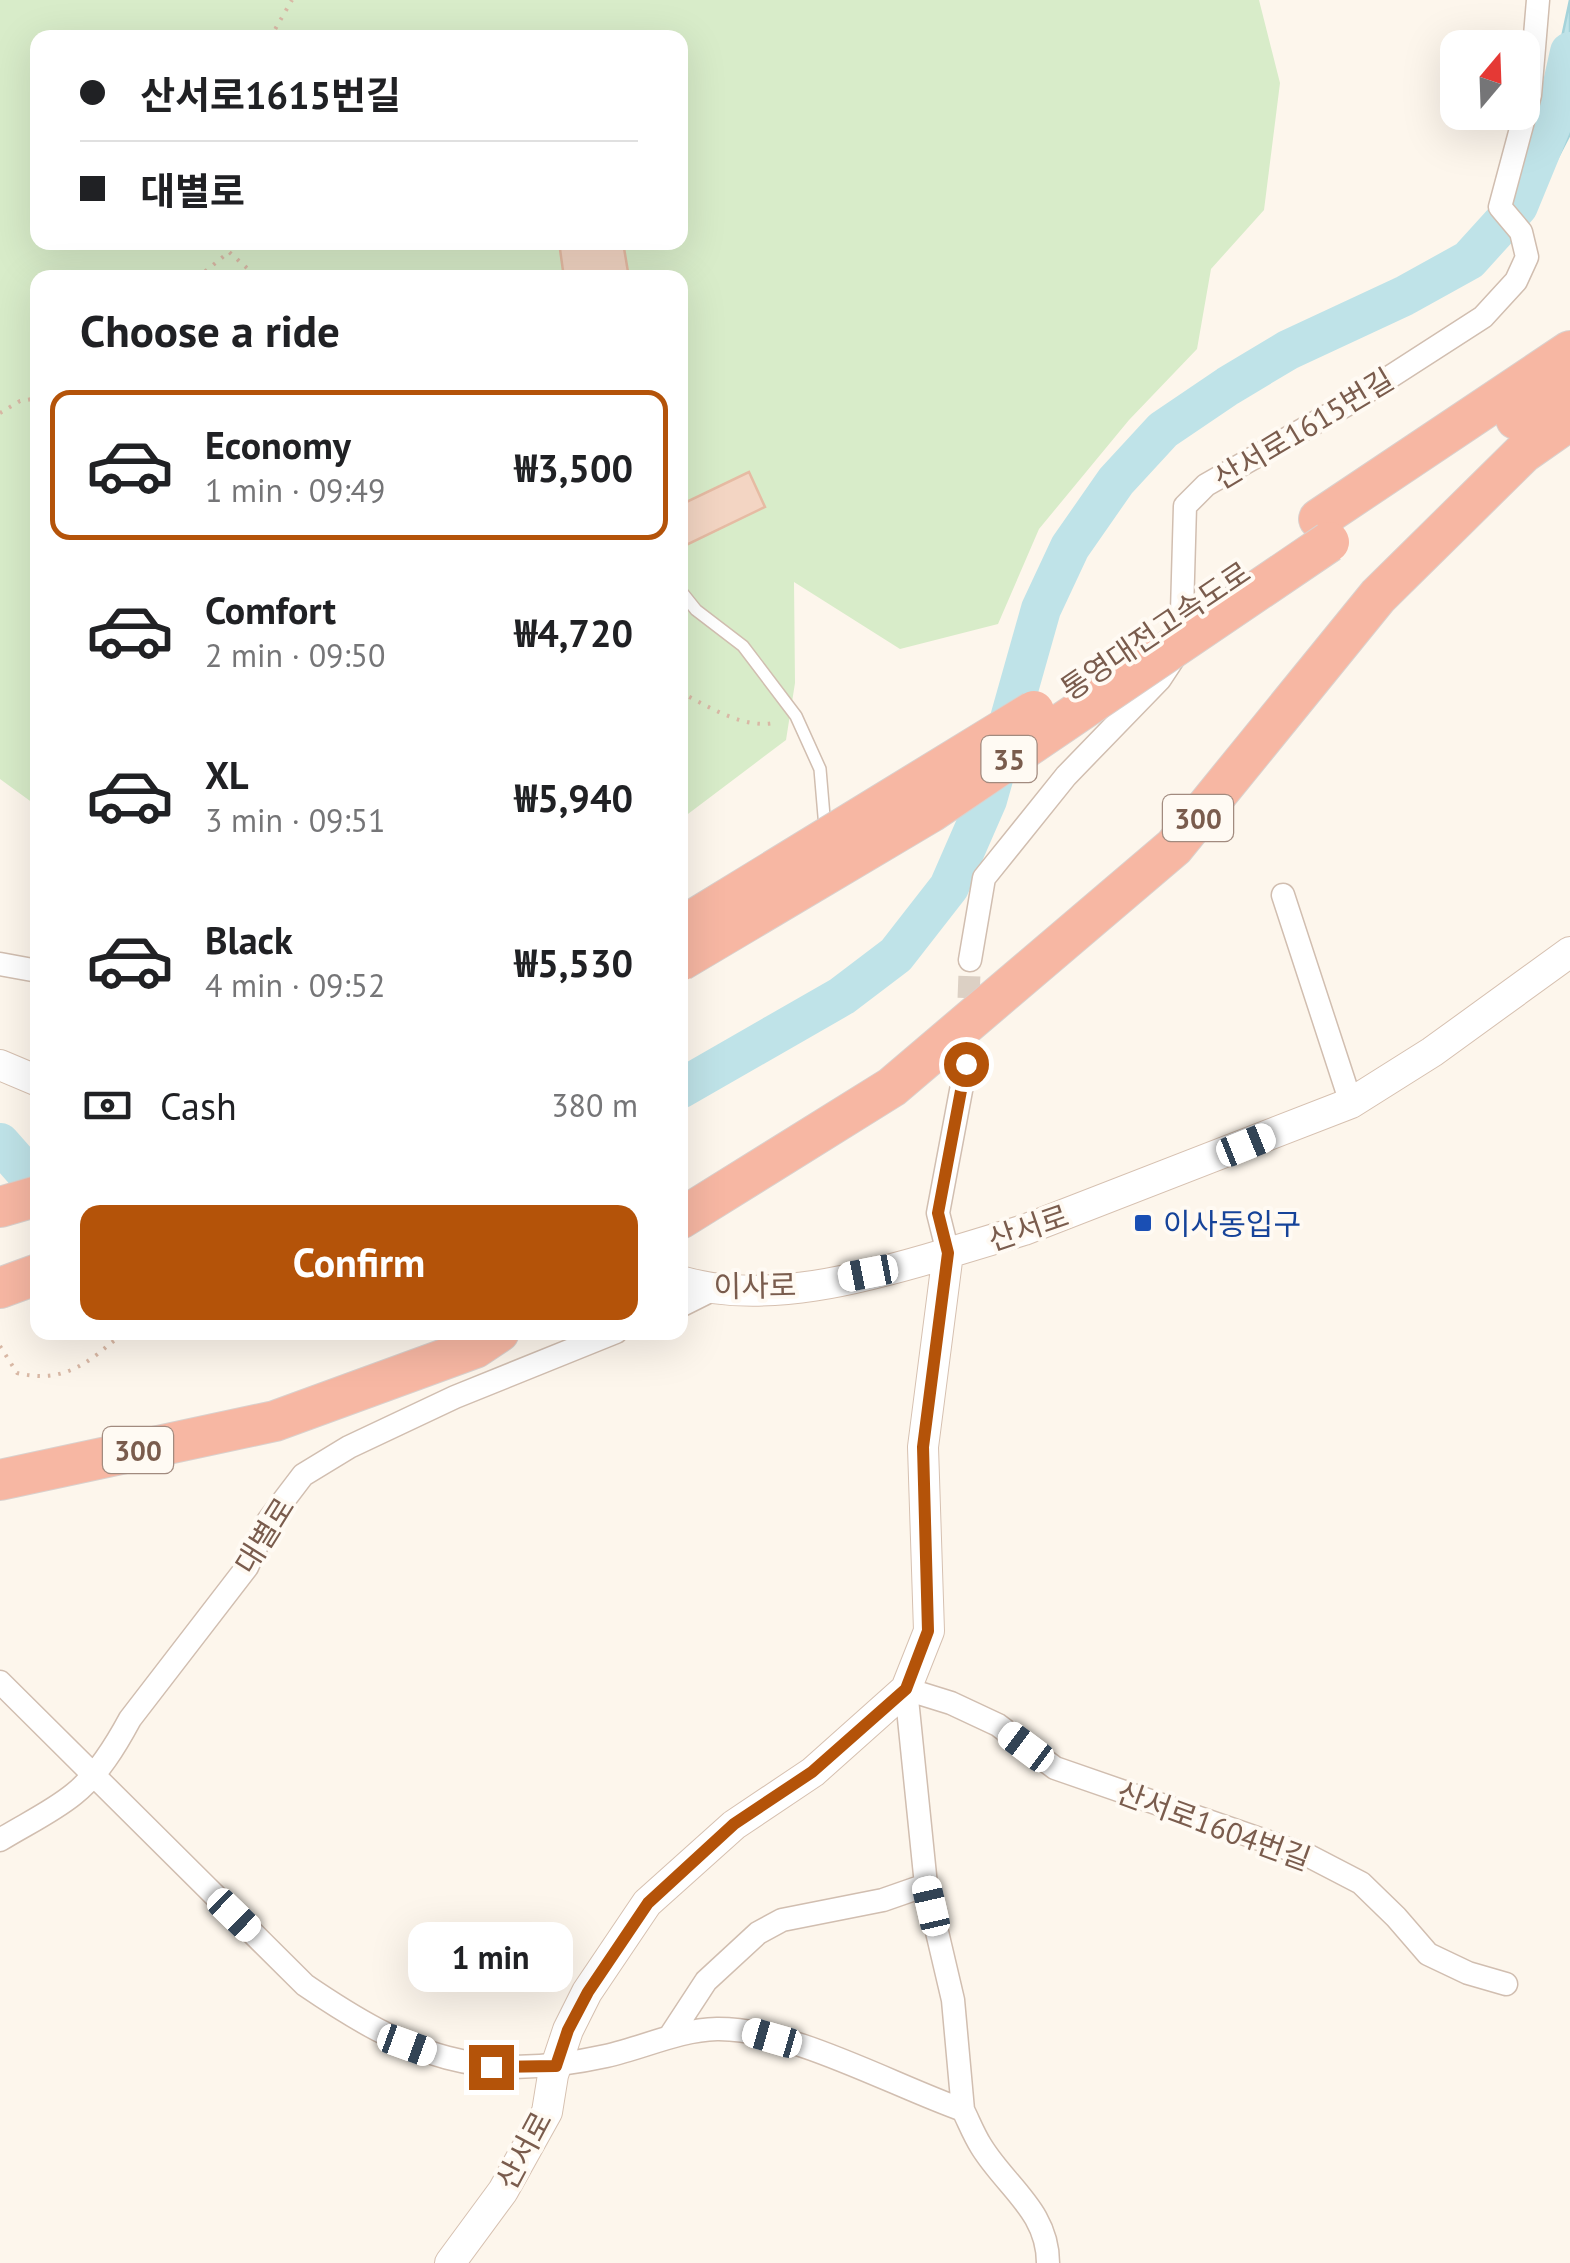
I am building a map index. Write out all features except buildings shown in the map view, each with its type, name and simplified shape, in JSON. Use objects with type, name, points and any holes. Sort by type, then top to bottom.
[{"type":"highway","name":"통영대전고속도로","points":[[688,957],[930,812],[1570,351]]},
{"type":"highway","name":"통영대전고속도로","points":[[688,923],[1324,530],[1570,385]]},
{"type":"highway","name":"300","points":[[688,1215],[892,1087],[1174,848],[1378,596],[1523,454],[1570,420]]},
{"type":"highway","points":[[0,1207],[30,1198]]},
{"type":"highway","points":[[0,1258],[30,1248]]},
{"type":"highway","points":[[0,1288],[30,1277]]},
{"type":"highway","name":"300","points":[[0,1480],[276,1420],[475,1348],[488,1340]]},
{"type":"street","name":"산서로1615번길","points":[[970,960],[984,878],[1066,776],[1160,679],[1181,647],[1186,506],[1206,485],[1348,404],[1483,317],[1516,281],[1527,257],[1520,232],[1500,206],[1530,95],[1538,0]]},
{"type":"street","points":[[1283,895],[1351,1103]]},
{"type":"street","name":"산서로","points":[[963,2110],[953,2000],[926,1885],[906,1689],[928,1631],[923,1447],[948,1253],[1024,1230],[1351,1103],[1432,1052],[1570,952]]},
{"type":"street","points":[[0,964],[30,970]]},
{"type":"street","points":[[0,1050],[30,1073]]},
{"type":"street","points":[[948,1253],[938,1213],[966,1064]]},
{"type":"street","points":[[0,1065],[30,1076]]},
{"type":"street","name":"이사로","points":[[688,1283],[712,1290],[794,1288],[905,1266],[948,1253]]},
{"type":"street","points":[[688,1302],[712,1290]]},
{"type":"street","name":"대별로","points":[[0,1840],[75,1794],[92,1776],[117,1744],[130,1719],[247,1567],[268,1521],[303,1475],[349,1447],[454,1398],[596,1340]]},
{"type":"street","points":[[0,1682],[305,1984],[355,2018],[407,2045],[450,2061],[491,2067],[556,2066],[610,2055],[670,2036],[715,2029],[751,2031],[793,2044],[963,2110],[982,2148],[1040,2221],[1048,2242],[1048,2263]]},
{"type":"street","name":"산서로","points":[[450,2263],[503,2190],[547,2112],[568,2030],[588,1992],[648,1903],[734,1824],[812,1772],[906,1689]]},
{"type":"street","name":"산서로1604번길","points":[[906,1689],[952,1703],[998,1725],[1056,1768],[1309,1856],[1361,1884],[1428,1954],[1468,1973],[1506,1984]]},
{"type":"street","points":[[670,2036],[706,1981],[758,1933],[782,1920],[882,1900],[926,1885]]},
{"type":"lane","points":[[688,600],[743,646],[796,716],[820,768],[826,845]]},
{"type":"lane","points":[[788,914],[830,883],[828,864]]},
{"type":"path","points":[[275,30],[292,0]]},
{"type":"path","points":[[207,270],[229,252],[249,270]]},
{"type":"path","points":[[0,413],[20,400],[30,399]]},
{"type":"path","points":[[688,696],[737,718],[766,725],[796,716]]},
{"type":"path","points":[[0,1346],[17,1373],[41,1378],[67,1372],[93,1358],[114,1340]]},
{"type":"green space","points":[[0,0],[1259,0],[1280,83],[1264,210],[1211,269],[1197,349],[1129,420],[1039,529],[998,624],[900,649],[794,582],[795,683],[786,740],[688,814],[688,270],[30,270],[30,801],[0,779]]},
{"type":"water","points":[[1570,0],[1570,134],[1527,217],[1514,201],[1546,112]]},
{"type":"waterway","points":[[688,1084],[842,996],[896,955],[949,887],[987,800],[1041,609],[1070,547],[1116,481],[1163,430],[1228,386],[1288,350],[1404,296],[1469,260],[1518,206],[1557,111],[1570,52]]},
{"type":"waterway","points":[[0,1143],[30,1177]]},
{"type":"tunnel","points":[[966,1064],[970,960]]},
{"type":"place","name":"이사동입구","points":[[1143,1223]]},
{"type":"route","points":[[491,2067],[556,2066],[568,2030],[588,1992],[648,1903],[734,1824],[812,1772],[906,1689],[928,1631],[923,1447],[948,1253],[938,1213],[966,1064]]}]
